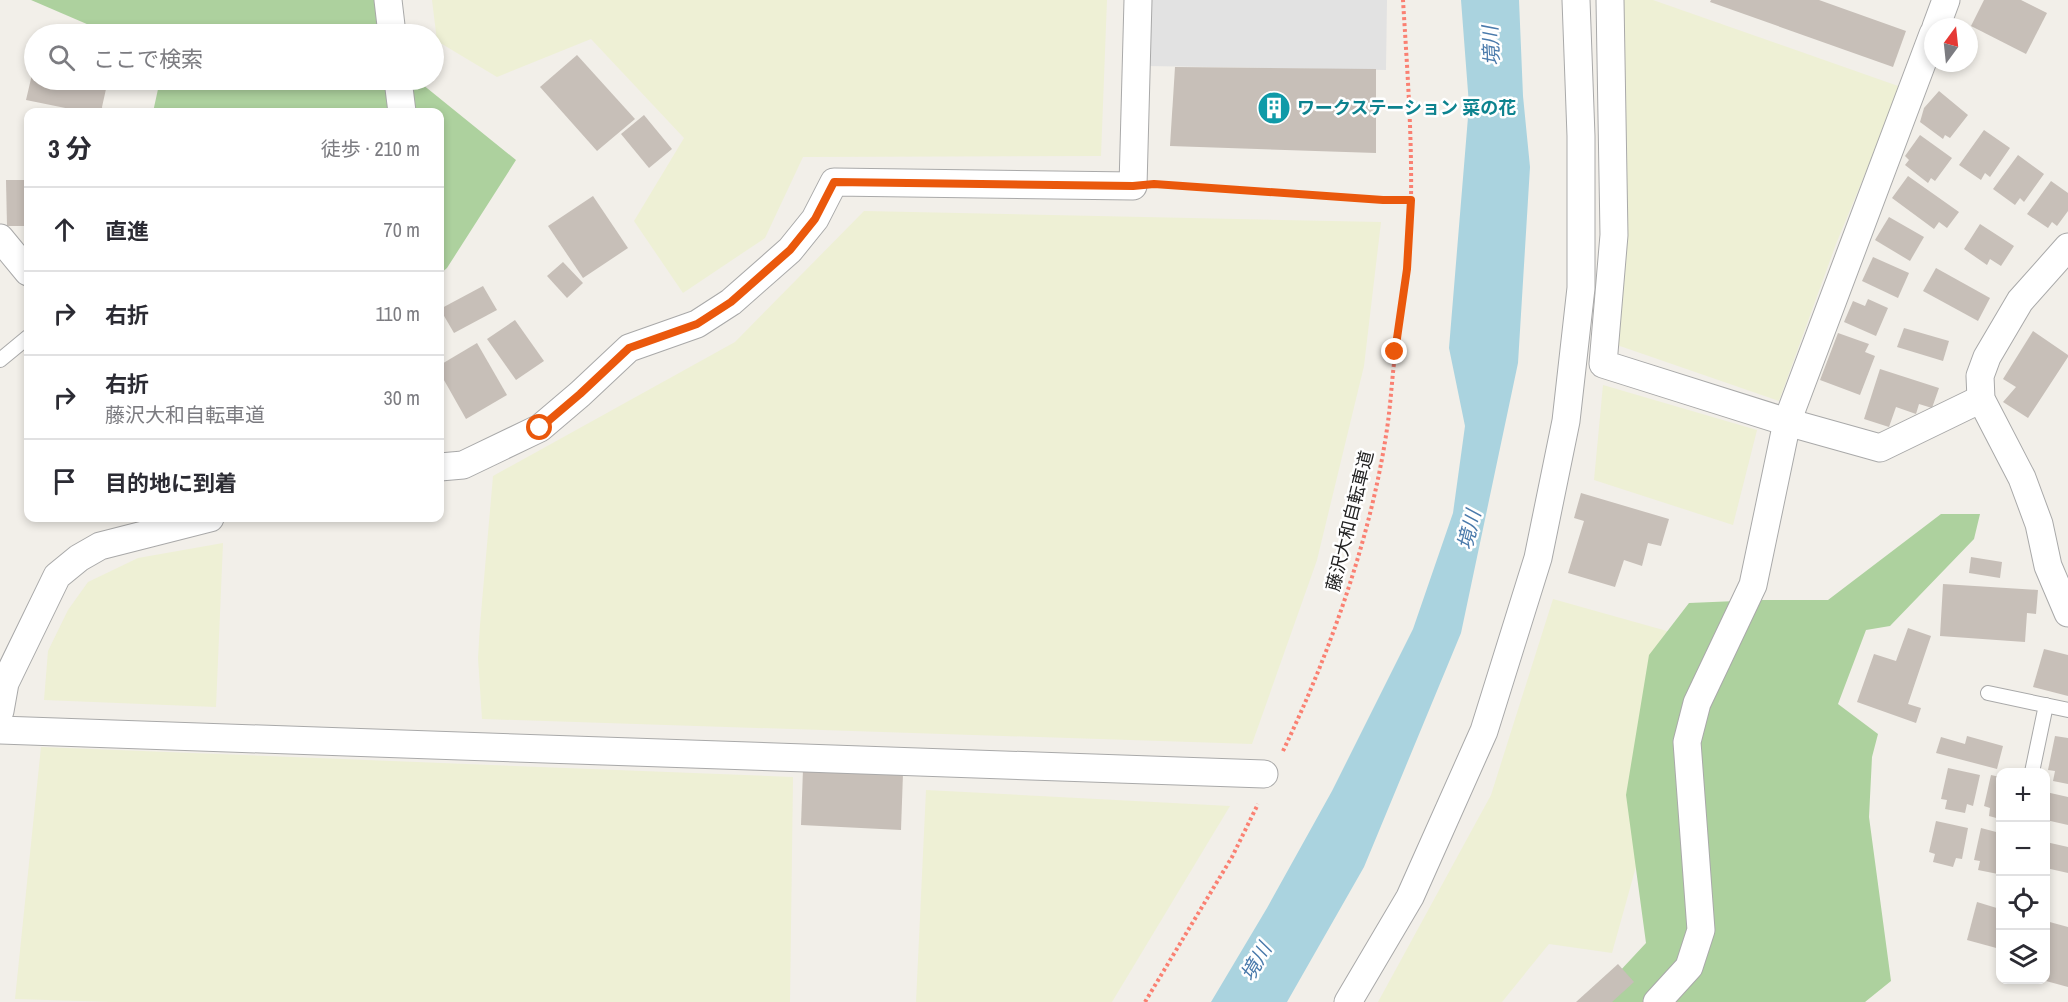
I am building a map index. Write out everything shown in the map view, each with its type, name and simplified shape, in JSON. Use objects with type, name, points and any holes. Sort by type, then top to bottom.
[{"type":"street","points":[[388,0],[391,24]]},
{"type":"street","points":[[444,467],[463,465],[540,428],[629,348],[697,324],[731,302],[790,250],[815,219],[834,182],[1133,186],[1138,0]]},
{"type":"street","points":[[1348,1002],[1410,897],[1484,731],[1538,558],[1566,421],[1581,288],[1581,136],[1576,0]]},
{"type":"street","points":[[1610,0],[1614,235],[1602,364],[1787,422],[1880,448],[1981,399]]},
{"type":"street","points":[[1939,18],[1946,0]]},
{"type":"street","points":[[1657,1002],[1689,967],[1701,930],[1687,742],[1698,703],[1753,585],[1787,422],[1924,58]]},
{"type":"street","points":[[399,90],[402,108]]},
{"type":"street","points":[[0,238],[24,267]]},
{"type":"street","points":[[2068,247],[2020,301],[1987,357],[1980,376],[1981,399],[2022,478],[2039,524],[2048,566],[2068,613]]},
{"type":"street","points":[[0,711],[5,683],[57,576],[79,558],[100,546],[191,522]]},
{"type":"street","points":[[0,730],[1269,775]]},
{"type":"lane","points":[[0,360],[24,340]]},
{"type":"lane","points":[[1988,693],[2068,710]]},
{"type":"lane","points":[[2033,768],[2046,705]]},
{"type":"path","name":"藤沢大和自転車道","points":[[1145,1002],[1232,857],[1321,662],[1351,581],[1368,519],[1386,430],[1407,269],[1411,200],[1403,0]]},
{"type":"path","points":[[1133,186],[1154,184],[1411,200]]},
{"type":"green space","points":[[31,0],[376,0],[379,24],[87,24]]},
{"type":"green space","points":[[432,0],[1107,0],[1101,156],[803,157],[765,238],[683,293],[634,221],[684,138],[591,39],[497,77],[444,45],[444,24],[435,24]]},
{"type":"green space","points":[[1620,0],[1653,0],[1901,87],[1836,244],[1779,401],[1617,345]]},
{"type":"green space","points":[[158,90],[429,90],[516,160],[444,271],[444,108],[154,108]]},
{"type":"green space","points":[[864,211],[1381,222],[1364,366],[1317,560],[1252,744],[482,719],[478,658],[493,476],[735,342]]},
{"type":"green space","points":[[1603,385],[1757,430],[1733,525],[1594,480]]},
{"type":"green space","points":[[1941,514],[1980,514],[1974,539],[1890,626],[1866,630],[1838,704],[1878,734],[1872,757],[1869,817],[1891,981],[1865,1002],[1591,1002],[1646,943],[1626,795],[1649,655],[1689,603],[1828,600]]},
{"type":"green space","points":[[223,543],[216,707],[44,700],[48,651],[68,610],[88,582],[138,558]]},
{"type":"green space","points":[[1553,599],[1674,633],[1659,784],[1612,953],[1549,944],[1502,1002],[1378,1002],[1491,795]]},
{"type":"green space","points":[[41,747],[793,777],[790,1002],[112,1002],[15,999]]},
{"type":"green space","points":[[926,790],[1230,806],[1112,1002],[916,1002]]},
{"type":"shaded area","points":[[1147,0],[1387,0],[1386,70],[1146,66]]},
{"type":"water","name":"境川","points":[[1461,0],[1519,0],[1523,96],[1530,167],[1518,363],[1461,633],[1364,867],[1287,1002],[1211,1002],[1267,908],[1332,791],[1413,629],[1453,513],[1465,426],[1449,348],[1469,105]]},
{"type":"building","points":[[1711,0],[1819,0],[1906,31],[1893,67],[1710,2]]},
{"type":"building","points":[[1984,0],[2021,0],[2047,13],[2026,54],[1978,30],[1978,18],[1975,18]]},
{"type":"building","points":[[577,55],[635,119],[597,151],[540,87]]},
{"type":"building","name":"ワークステーション 菜の花","points":[[1175,67],[1376,69],[1376,153],[1170,146]]},
{"type":"building","points":[[28,90],[106,90],[102,108],[65,108],[26,100]]},
{"type":"building","points":[[1939,91],[1968,115],[1950,138],[1945,135],[1943,139],[1920,122],[1924,108]]},
{"type":"building","points":[[644,115],[672,149],[649,168],[621,134]]},
{"type":"building","points":[[1984,130],[2010,148],[1990,177],[1985,173],[1981,180],[1959,165]]},
{"type":"building","points":[[1920,135],[1952,158],[1935,181],[1931,178],[1928,183],[1905,165],[1909,160],[1905,156]]},
{"type":"building","points":[[2018,155],[2044,174],[2024,202],[2020,198],[2015,205],[1993,189]]},
{"type":"building","points":[[1908,176],[1959,212],[1947,228],[1939,222],[1934,229],[1892,198]]},
{"type":"building","points":[[6,180],[24,180],[24,226],[7,226]]},
{"type":"building","points":[[2051,181],[2068,193],[2068,211],[2057,226],[2052,222],[2048,228],[2027,214]]},
{"type":"building","points":[[593,196],[628,248],[583,278],[548,226]]},
{"type":"building","points":[[1889,217],[1924,237],[1910,261],[1875,240]]},
{"type":"building","points":[[1980,224],[2014,246],[2001,266],[1990,259],[1987,265],[1964,249]]},
{"type":"building","points":[[1873,257],[1909,273],[1898,298],[1862,281]]},
{"type":"building","points":[[563,262],[583,283],[567,298],[547,276]]},
{"type":"building","points":[[1936,268],[1990,298],[1978,321],[1923,291]]},
{"type":"building","points":[[483,286],[497,310],[454,333],[444,316],[444,307]]},
{"type":"building","points":[[1868,299],[1888,308],[1876,336],[1844,322],[1853,301],[1865,306]]},
{"type":"building","points":[[515,320],[544,361],[516,380],[487,339]]},
{"type":"building","points":[[1904,328],[1949,341],[1943,361],[1897,347]]},
{"type":"building","points":[[2033,331],[2068,357],[2028,418],[2003,402],[2016,387],[2003,379]]},
{"type":"building","points":[[1838,333],[1869,344],[1865,352],[1875,356],[1860,395],[1820,380]]},
{"type":"building","points":[[477,343],[507,395],[466,419],[444,380],[444,363]]},
{"type":"building","points":[[1880,369],[1939,388],[1932,408],[1919,404],[1916,414],[1896,407],[1889,427],[1864,419]]},
{"type":"building","points":[[1581,493],[1669,519],[1661,546],[1648,543],[1642,566],[1624,560],[1615,587],[1568,573],[1584,521],[1574,518]]},
{"type":"building","points":[[1971,557],[2002,562],[2000,578],[1969,573]]},
{"type":"building","points":[[1943,584],[2038,590],[2036,614],[2027,613],[2025,642],[1940,636]]},
{"type":"building","points":[[1908,628],[1931,636],[1908,704],[1921,708],[1916,723],[1857,702],[1874,654],[1896,661]]},
{"type":"building","points":[[2044,649],[2068,655],[2068,696],[2033,687]]},
{"type":"building","points":[[1967,736],[2003,746],[1997,768],[1936,753],[1941,737],[1965,744]]},
{"type":"building","points":[[2055,736],[2068,738],[2068,784],[2053,781],[2055,771],[2048,768]]},
{"type":"building","points":[[1948,768],[1980,775],[1973,806],[1967,804],[1965,813],[1945,809],[1947,800],[1941,799]]},
{"type":"building","points":[[803,769],[903,773],[901,830],[801,825]]},
{"type":"building","points":[[1991,775],[1996,776],[1996,818],[1989,816],[1990,808],[1984,806]]},
{"type":"building","points":[[2050,793],[2068,797],[2068,825],[2050,821]]},
{"type":"building","points":[[1936,821],[1968,828],[1962,859],[1956,858],[1953,867],[1933,862],[1935,854],[1929,852]]},
{"type":"building","points":[[1981,828],[1996,832],[1996,874],[1978,870],[1980,861],[1974,860]]},
{"type":"building","points":[[2050,843],[2068,847],[2068,873],[2050,869]]},
{"type":"building","points":[[1977,902],[1996,908],[1996,948],[1967,940]]},
{"type":"building","points":[[2050,922],[2068,927],[2068,987],[2050,982]]},
{"type":"building","points":[[1618,964],[1634,982],[1612,1002],[1576,1002]]},
{"type":"place","name":"ワークステーション 菜の花","points":[[1274,108]]},
{"type":"route","points":[[540,428],[629,348],[697,324],[731,302],[790,250],[815,219],[834,182],[1133,186],[1154,184],[1411,200],[1407,269],[1395,352]]}]
